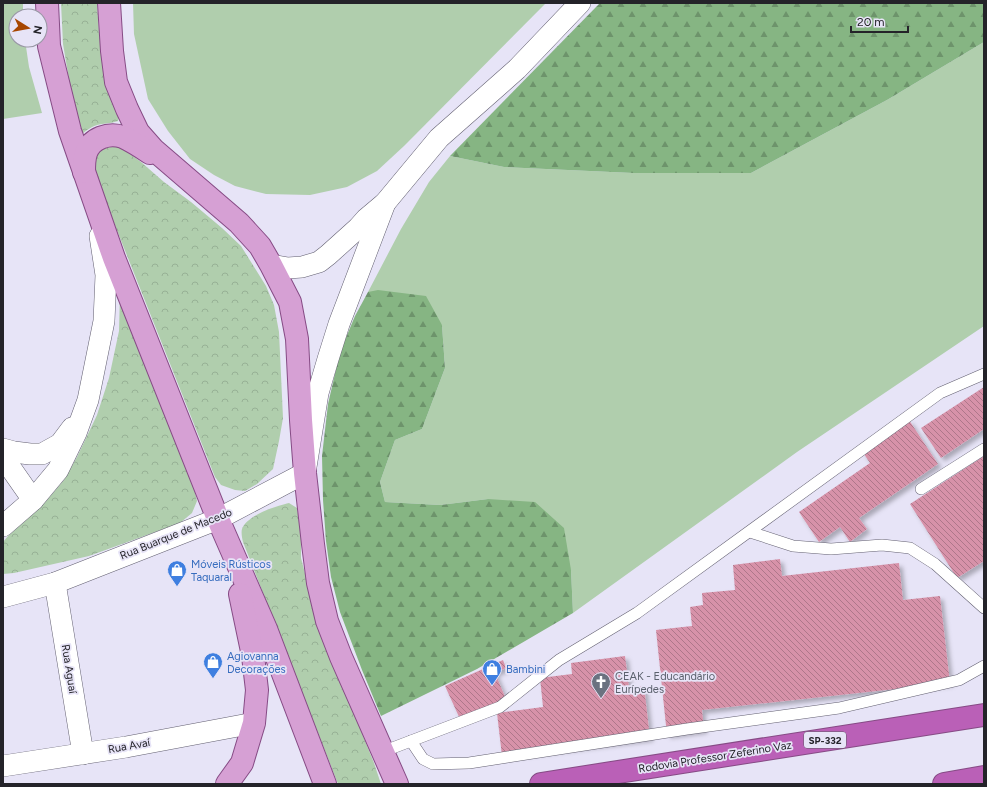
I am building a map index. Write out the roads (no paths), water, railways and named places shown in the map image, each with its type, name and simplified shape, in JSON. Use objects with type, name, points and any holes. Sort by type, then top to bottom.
[{"type":"highway","name":"Rodovia Professor Zeferino Vaz","points":[[541,784],[984,715]]},
{"type":"highway","points":[[944,784],[984,777]]},
{"type":"main road","points":[[47,3],[49,46],[70,131],[114,258],[218,519],[266,629],[325,784]]},
{"type":"main road","points":[[109,3],[112,51],[116,82],[138,132],[173,168],[239,223],[260,246],[290,302],[297,339],[305,473],[318,583],[328,621],[341,657],[397,784]]},
{"type":"main road","points":[[84,172],[86,153],[90,144],[95,140],[112,135],[121,136],[130,140],[173,168]]},
{"type":"main road","points":[[227,784],[242,763],[254,723],[257,690],[253,656],[231,549]]},
{"type":"street","points":[[271,264],[288,268],[302,267],[319,262],[328,255],[366,219],[385,204],[439,138],[516,69],[580,3]]},
{"type":"street","points":[[305,473],[318,393],[328,359],[339,324],[385,204]]},
{"type":"street","points":[[3,526],[34,500],[58,470],[76,433],[88,400],[104,321],[106,275],[96,207]]},
{"type":"street","points":[[3,449],[14,452],[42,454],[60,444],[72,428],[88,400]]},
{"type":"street","points":[[3,457],[34,500]]},
{"type":"street","name":"Rua Buarque de Macedo","points":[[5,595],[55,583],[218,519],[305,473]]},
{"type":"street","name":"Rua Aguaí","points":[[55,583],[83,754]]},
{"type":"street","name":"Rua Avaí","points":[[3,766],[126,747],[254,723]]},
{"type":"lane","points":[[382,752],[500,707],[559,660],[637,613],[940,393],[984,374]]},
{"type":"lane","points":[[921,489],[984,449]]},
{"type":"lane","points":[[750,532],[793,546],[831,549],[882,545],[910,548],[935,564],[984,608]]},
{"type":"lane","points":[[411,741],[423,759],[433,764],[469,763],[839,708],[959,680],[984,666]]},
{"type":"place","name":"Móveis Rústicos Taquaral","points":[[177,587]]},
{"type":"place","name":"Agiovanna Decorações","points":[[213,679]]},
{"type":"place","name":"Bambini","points":[[492,686]]},
{"type":"place","name":"CEAK - Educandário Eurípedes","points":[[601,699]]}]
